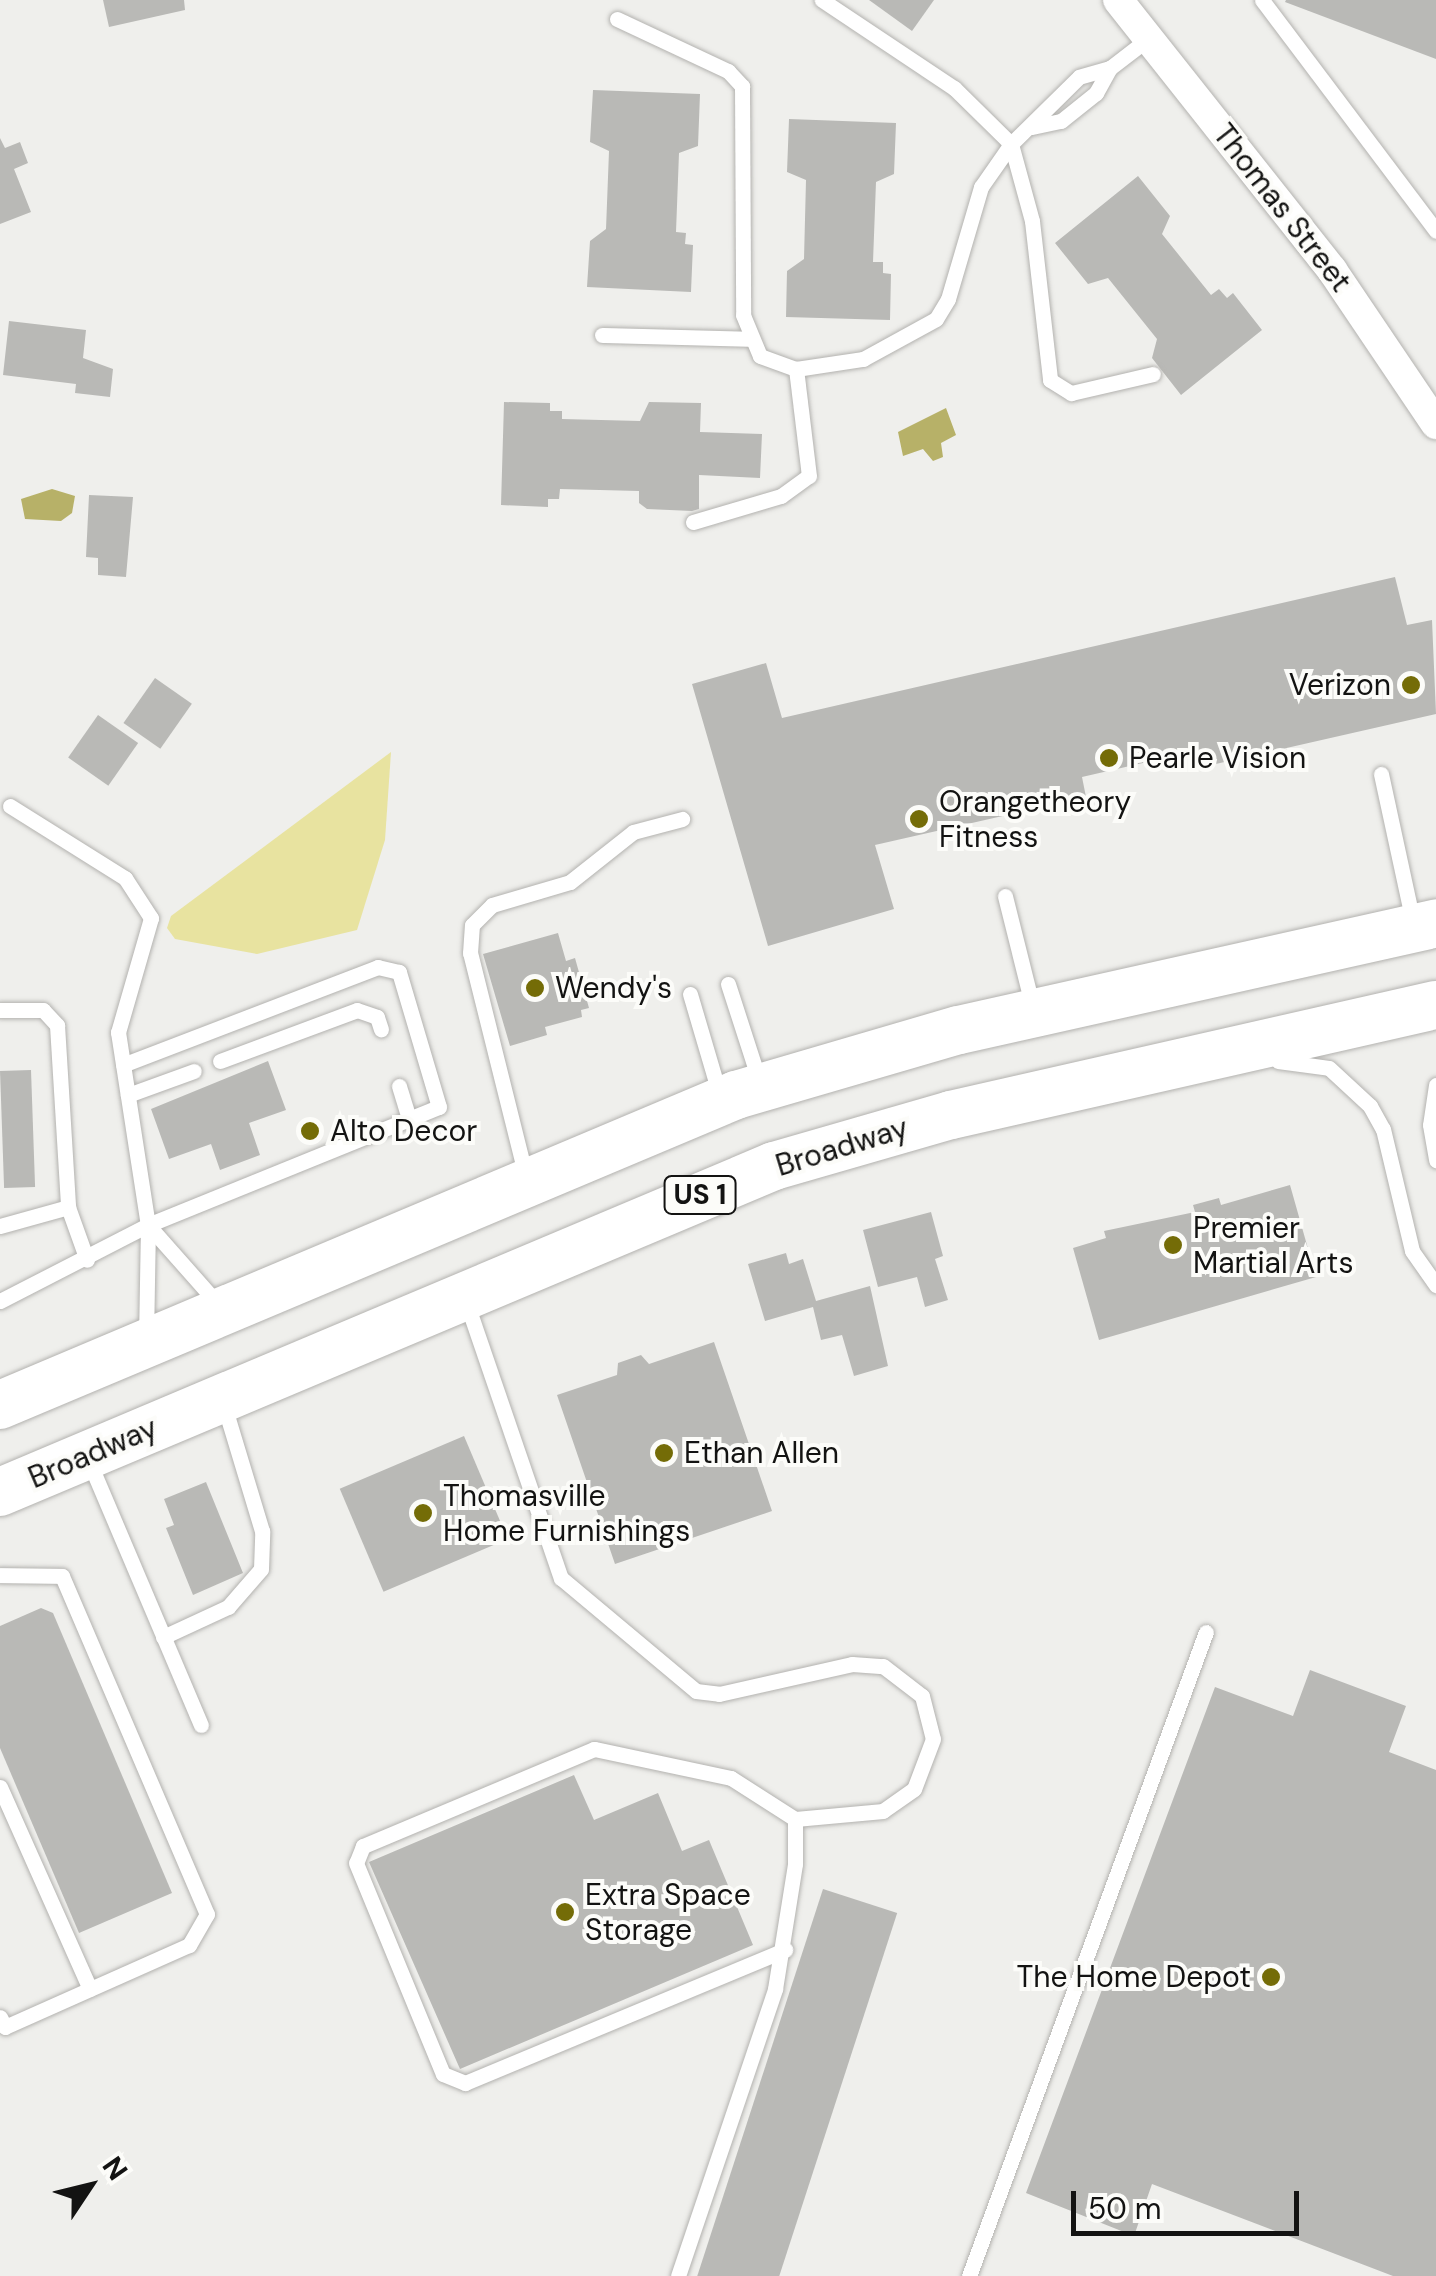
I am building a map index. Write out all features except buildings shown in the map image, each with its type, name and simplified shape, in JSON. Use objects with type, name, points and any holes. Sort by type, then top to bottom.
[{"type":"highway","name":"US 1","points":[[0,1405],[527,1180],[741,1094],[1034,1012],[1425,925]]},
{"type":"highway","name":"Broadway","points":[[0,1492],[774,1166],[951,1115],[1436,1005]]},
{"type":"street","name":"Thomas Street","points":[[1118,0],[1332,270],[1436,424]]},
{"type":"lane","points":[[822,0],[954,88],[1011,144],[1032,221],[1050,380],[1071,392],[1152,374]]},
{"type":"lane","points":[[1262,0],[1436,231]]},
{"type":"lane","points":[[617,20],[728,71],[742,86],[743,315],[750,339],[766,361],[796,369],[863,359],[936,319],[954,280],[981,188],[1011,144],[1032,127],[1043,106],[1079,77],[1110,68],[1149,38]]},
{"type":"lane","points":[[1032,127],[1062,121],[1098,90],[1110,68]]},
{"type":"lane","points":[[602,335],[750,339]]},
{"type":"lane","points":[[693,522],[781,496],[810,476],[796,369]]},
{"type":"lane","points":[[1381,774],[1425,925]]},
{"type":"lane","points":[[10,806],[125,878],[148,906],[149,938],[119,1011],[148,1225],[146,1342]]},
{"type":"lane","points":[[527,1180],[470,952],[472,925],[492,905],[570,882],[633,832],[682,819]]},
{"type":"lane","points":[[1005,896],[1034,1012]]},
{"type":"lane","points":[[0,1300],[87,1260],[148,1225],[439,1107],[400,972],[378,967],[124,1065]]},
{"type":"lane","points":[[728,984],[741,1094]]},
{"type":"lane","points":[[690,994],[741,1094]]},
{"type":"lane","points":[[0,1010],[43,1010],[57,1026],[68,1207],[87,1260]]},
{"type":"lane","points":[[220,1061],[357,1010],[377,1017],[381,1029]]},
{"type":"lane","points":[[1134,1073],[1290,1060],[1346,1079],[1383,1130],[1412,1251],[1436,1285]]},
{"type":"lane","points":[[128,1095],[194,1070]]},
{"type":"lane","points":[[1436,1085],[1430,1125],[1436,1160]]},
{"type":"lane","points":[[399,1086],[409,1118]]},
{"type":"lane","points":[[0,1226],[68,1207]]},
{"type":"lane","points":[[148,1225],[224,1309]]},
{"type":"lane","points":[[464,1296],[562,1578],[696,1692],[719,1694],[860,1663],[897,1672],[922,1696],[932,1723],[931,1752],[908,1796],[883,1811],[795,1819],[731,1778],[594,1749],[366,1845],[356,1860],[443,2074],[455,2084],[785,1950]]},
{"type":"lane","points":[[163,1637],[228,1607],[261,1569],[262,1532],[222,1398]]},
{"type":"lane","points":[[86,1455],[201,1725]]},
{"type":"lane","points":[[0,1574],[62,1576],[207,1914],[189,1945],[5,2028],[0,2017]]},
{"type":"lane","points":[[969,2276],[1206,1632]]},
{"type":"lane","points":[[0,1787],[90,1989]]},
{"type":"lane","points":[[678,2276],[785,1950],[795,1819]]},
{"type":"shaded area","points":[[946,408],[956,435],[941,443],[943,457],[933,461],[923,449],[903,456],[898,432]]},
{"type":"shaded area","points":[[52,489],[75,496],[72,513],[61,521],[25,519],[21,499]]},
{"type":"shaded area","points":[[391,752],[385,840],[357,930],[257,954],[175,939],[167,928],[171,916]]},
{"type":"place","name":"Verizon","points":[[1411,685]]},
{"type":"place","name":"Pearle Vision","points":[[1109,758]]},
{"type":"place","name":"Orangetheory Fitness","points":[[919,819]]},
{"type":"place","name":"Wendy's","points":[[535,988]]},
{"type":"place","name":"Alto Decor","points":[[310,1131]]},
{"type":"place","name":"Premier Martial Arts","points":[[1173,1245]]},
{"type":"place","name":"Ethan Allen","points":[[664,1453]]},
{"type":"place","name":"Thomasville Home Furnishings","points":[[423,1513]]},
{"type":"place","name":"Extra Space Storage","points":[[565,1912]]},
{"type":"place","name":"The Home Depot","points":[[1271,1977]]}]
